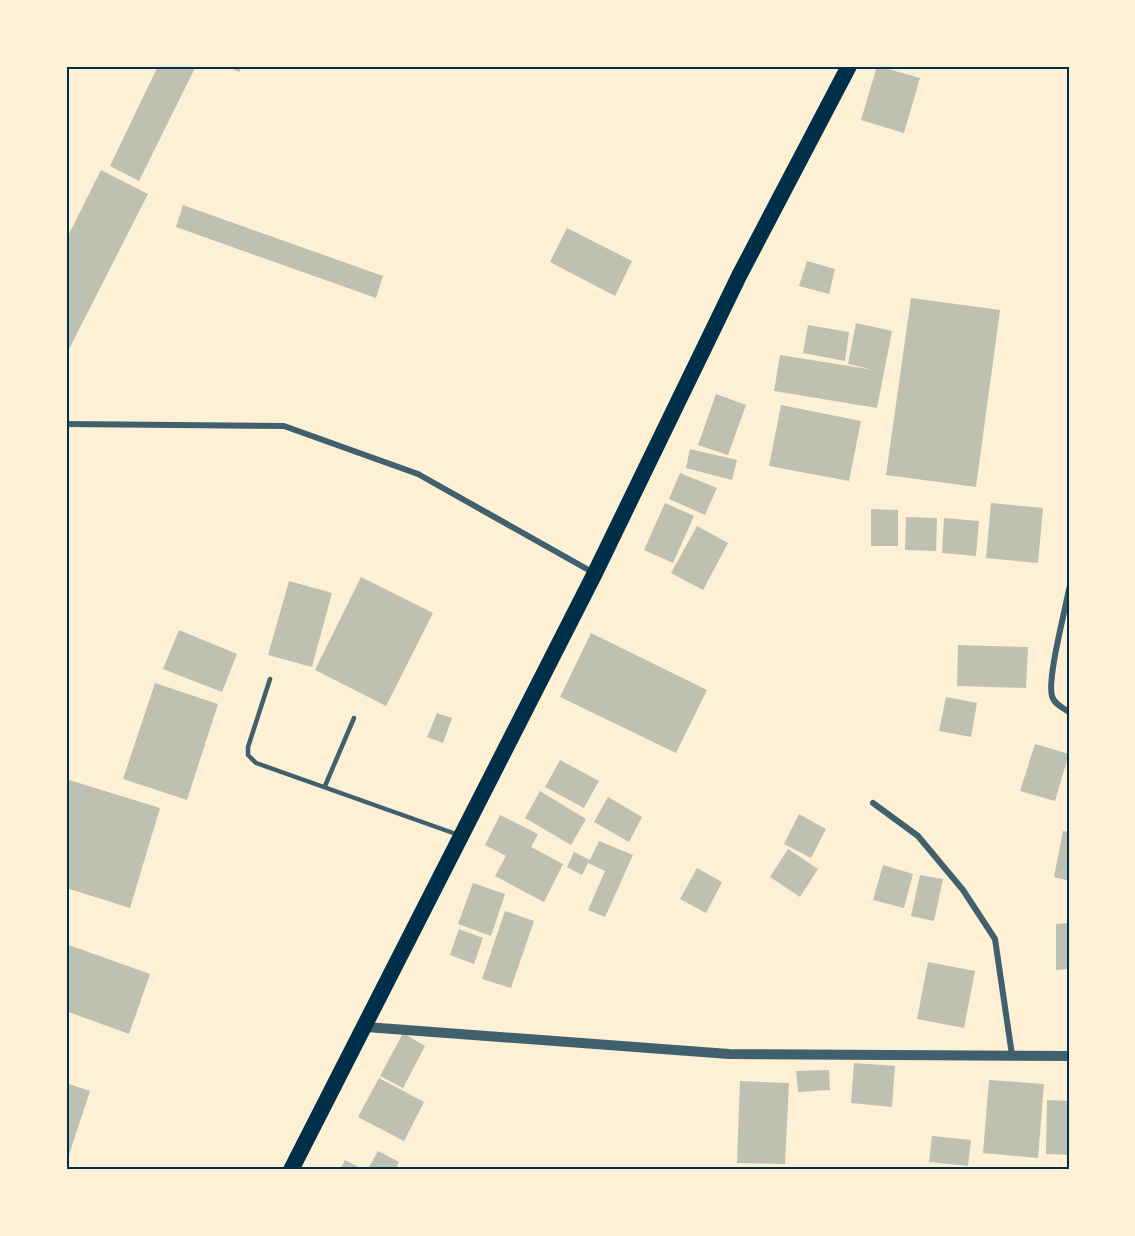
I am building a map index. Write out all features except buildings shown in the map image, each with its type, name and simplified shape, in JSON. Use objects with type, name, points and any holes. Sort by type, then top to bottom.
[{"type":"highway","points":[[291,1170],[366,1027],[595,573],[739,276],[849,66]]},
{"type":"street","points":[[66,424],[284,426],[418,474],[595,573]]},
{"type":"street","points":[[1069,589],[1052,681],[1052,697],[1060,707],[1069,712]]},
{"type":"street","points":[[873,803],[918,836],[963,890],[994,939],[1012,1055]]},
{"type":"street","points":[[366,1027],[729,1054],[1069,1056]]},
{"type":"lane","points":[[270,679],[248,755],[256,763],[462,836]]},
{"type":"lane","points":[[325,786],[354,718]]}]
